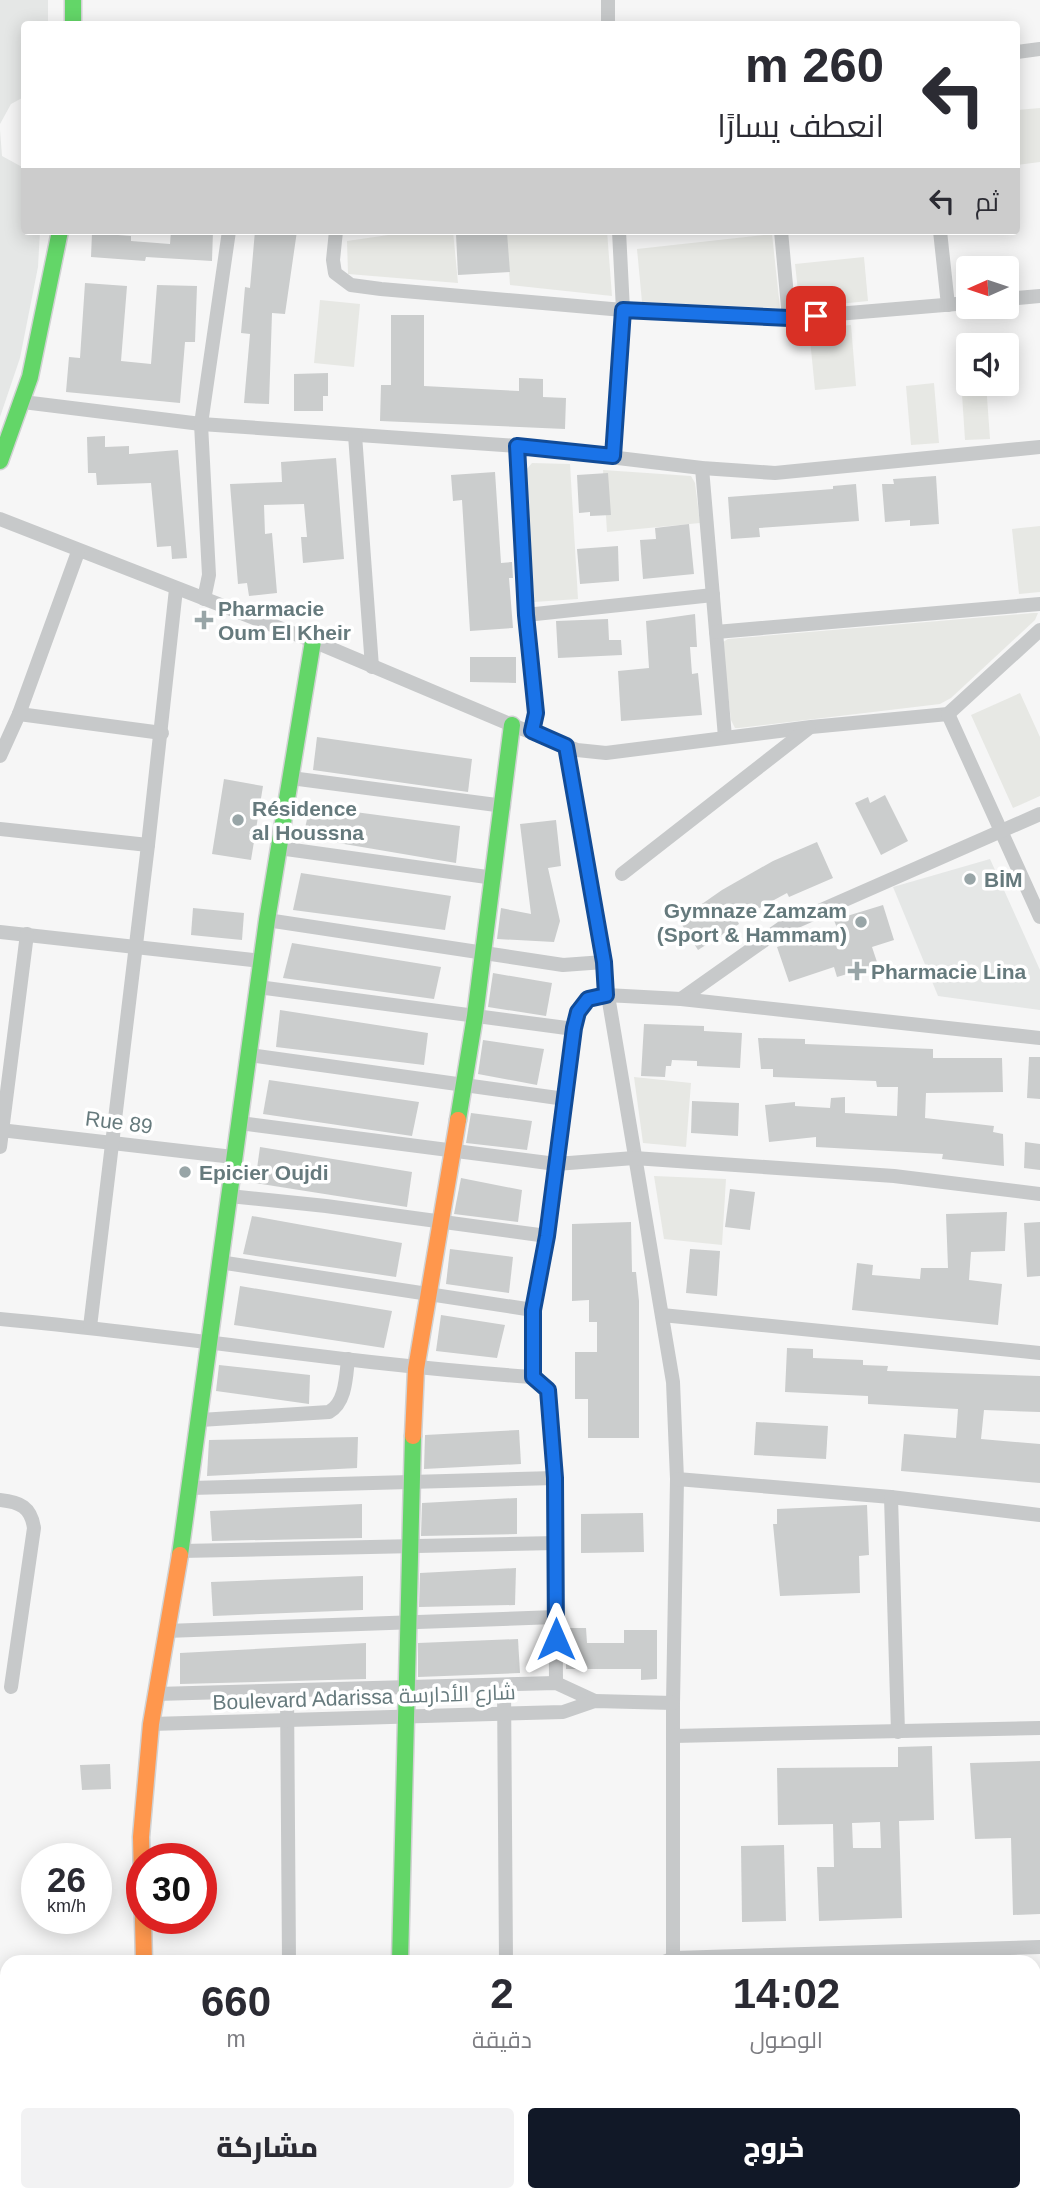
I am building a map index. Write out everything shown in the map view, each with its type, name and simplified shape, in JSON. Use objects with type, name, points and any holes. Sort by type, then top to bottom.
[{"type":"street","points":[[73,0],[73,21]]},
{"type":"street","points":[[608,0],[608,21]]},
{"type":"street","points":[[1020,52],[1040,49]]},
{"type":"street","points":[[0,461],[23,402],[46,318],[59,235]]},
{"type":"street","points":[[204,599],[209,575],[201,424],[228,235]]},
{"type":"street","points":[[335,235],[332,260],[335,273],[351,285],[623,310],[789,318],[956,304]]},
{"type":"street","points":[[613,456],[623,310],[619,235]]},
{"type":"street","points":[[781,235],[789,318]]},
{"type":"street","points":[[940,235],[948,305]]},
{"type":"street","points":[[1019,298],[1040,296]]},
{"type":"street","points":[[23,402],[201,424],[517,446],[702,468],[775,473],[1040,447]]},
{"type":"street","points":[[355,435],[372,667]]},
{"type":"street","points":[[517,446],[526,615],[536,713],[532,731]]},
{"type":"street","points":[[702,468],[725,737]]},
{"type":"street","points":[[0,519],[78,552],[313,641],[577,750],[616,752],[810,727],[948,714],[1040,630]]},
{"type":"street","points":[[0,757],[19,715],[78,552]]},
{"type":"street","points":[[90,1327],[162,733],[176,589]]},
{"type":"street","points":[[526,615],[713,595]]},
{"type":"street","points":[[716,632],[1040,604]]},
{"type":"street","points":[[144,1955],[141,1837],[151,1724],[191,1488],[207,1344],[267,920],[313,641]]},
{"type":"street","points":[[948,714],[1040,916]]},
{"type":"street","points":[[19,715],[162,733]]},
{"type":"street","points":[[400,1955],[408,1549],[416,1369],[475,1016],[504,806],[512,725]]},
{"type":"street","points":[[622,874],[810,727]]},
{"type":"street","points":[[566,746],[673,1382],[677,1479],[670,1955]]},
{"type":"street","points":[[291,778],[504,806]]},
{"type":"street","points":[[681,999],[783,927],[1040,814]]},
{"type":"street","points":[[0,829],[148,845]]},
{"type":"street","points":[[279,848],[494,878]]},
{"type":"street","points":[[267,920],[482,955],[563,965],[604,962]]},
{"type":"street","points":[[0,932],[262,961]]},
{"type":"street","points":[[0,1147],[27,934]]},
{"type":"street","points":[[258,987],[574,1028]]},
{"type":"street","points":[[533,1377],[533,1310],[547,1236],[574,1028],[578,1012],[588,999],[606,995],[681,999],[1040,1038]]},
{"type":"street","points":[[250,1055],[565,1099]]},
{"type":"street","points":[[240,1123],[451,1153],[556,1164],[634,1158],[894,1177],[1040,1194]]},
{"type":"street","name":"Rue 89","points":[[1,1130],[233,1157]]},
{"type":"street","points":[[229,1196],[326,1206],[547,1236]]},
{"type":"street","points":[[219,1262],[533,1310]]},
{"type":"street","points":[[662,1315],[1040,1353]]},
{"type":"street","points":[[0,1319],[90,1327],[416,1369],[533,1377],[548,1390],[555,1478],[556,1683]]},
{"type":"street","points":[[200,1420],[329,1412],[337,1407],[342,1397],[348,1359]]},
{"type":"street","points":[[191,1488],[410,1479],[555,1478]]},
{"type":"street","points":[[677,1479],[891,1497],[1040,1515]]},
{"type":"street","points":[[891,1497],[898,1732]]},
{"type":"street","points":[[0,1500],[17,1502],[28,1509],[34,1528],[11,1687]]},
{"type":"street","points":[[181,1551],[408,1549],[556,1543]]},
{"type":"street","points":[[166,1631],[556,1617]]},
{"type":"street","points":[[0,1642],[15,1645]]},
{"type":"street","name":"Boulevard Adarissa شارع الأدارسة","points":[[156,1694],[556,1683],[594,1701]]},
{"type":"street","points":[[504,1685],[506,1955]]},
{"type":"street","points":[[287,1692],[289,1955]]},
{"type":"street","points":[[594,1701],[673,1703]]},
{"type":"street","name":"Boulevard Adarissa شارع الأدارسة","points":[[151,1724],[563,1712],[594,1701]]},
{"type":"street","points":[[673,1736],[1040,1728]]},
{"type":"street","points":[[812,1955],[1040,1947]]},
{"type":"shaded area","points":[[0,0],[48,0],[48,21],[21,21],[21,99],[11,104],[0,124]]},
{"type":"shaded area","points":[[1040,108],[1040,162],[1020,165],[1020,110]]},
{"type":"shaded area","points":[[0,130],[2,156],[21,166],[21,235],[40,235],[38,267],[20,358],[0,417]]},
{"type":"shaded area","points":[[388,235],[453,235],[458,283],[348,274],[347,241]]},
{"type":"shaded area","points":[[506,235],[607,235],[612,296],[510,285]]},
{"type":"shaded area","points":[[772,235],[780,308],[642,302],[637,249]]},
{"type":"shaded area","points":[[864,257],[868,301],[800,308],[795,264]]},
{"type":"shaded area","points":[[320,300],[360,304],[354,367],[314,363]]},
{"type":"shaded area","points":[[851,325],[856,386],[815,390],[809,329]]},
{"type":"shaded area","points":[[934,383],[939,443],[911,445],[906,386]]},
{"type":"shaded area","points":[[962,396],[987,396],[990,439],[965,440]]},
{"type":"shaded area","points":[[532,463],[570,464],[578,599],[534,602],[526,470]]},
{"type":"shaded area","points":[[603,470],[691,476],[695,483],[700,523],[607,532]]},
{"type":"shaded area","points":[[1040,526],[1040,592],[1019,594],[1012,529]]},
{"type":"shaded area","points":[[1038,613],[1035,620],[951,698],[940,704],[739,728],[735,728],[731,720],[723,650],[723,642],[728,639]]},
{"type":"shaded area","points":[[1020,693],[1040,737],[1040,796],[1013,808],[971,715]]},
{"type":"shaded area","points":[[990,859],[1040,970],[1040,1010],[938,996],[893,887]]},
{"type":"shaded area","points":[[634,1077],[691,1083],[686,1147],[643,1143]]},
{"type":"shaded area","points":[[654,1176],[726,1179],[722,1245],[664,1239]]},
{"type":"building","points":[[92,235],[131,236],[131,241],[170,244],[171,235],[213,235],[212,261],[146,257],[145,261],[91,257]]},
{"type":"building","points":[[255,235],[296,235],[285,314],[272,313],[269,404],[244,403],[250,334],[241,333],[245,287],[250,288]]},
{"type":"building","points":[[456,235],[507,235],[510,272],[458,275]]},
{"type":"building","points":[[85,283],[127,286],[121,361],[151,364],[157,285],[197,286],[195,342],[185,342],[180,403],[66,392],[69,357],[80,358]]},
{"type":"building","points":[[391,315],[424,315],[424,386],[519,391],[519,378],[543,379],[543,397],[566,398],[565,429],[380,421],[381,385],[391,385]]},
{"type":"building","points":[[328,373],[328,396],[323,396],[323,411],[294,411],[294,374]]},
{"type":"building","points":[[105,436],[105,447],[129,446],[129,454],[178,450],[187,558],[172,559],[171,546],[157,547],[151,483],[97,485],[96,473],[88,473],[87,437]]},
{"type":"building","points":[[336,458],[344,559],[303,563],[301,537],[307,537],[304,504],[264,505],[265,534],[272,533],[277,593],[249,596],[247,583],[238,584],[230,484],[282,482],[281,462]]},
{"type":"building","points":[[495,472],[501,563],[512,562],[513,578],[509,578],[513,628],[470,631],[462,500],[453,501],[451,475]]},
{"type":"building","points":[[608,473],[611,515],[590,516],[590,512],[579,513],[577,475]]},
{"type":"building","points":[[936,476],[939,524],[910,526],[910,520],[885,522],[882,484],[894,484],[893,479]]},
{"type":"building","points":[[856,484],[859,521],[759,528],[760,537],[731,539],[728,497],[833,489],[833,486]]},
{"type":"building","points":[[689,524],[694,574],[643,579],[640,540],[656,539],[655,528]]},
{"type":"building","points":[[618,546],[619,581],[580,584],[577,549]]},
{"type":"building","points":[[695,614],[697,647],[690,647],[692,674],[698,673],[702,715],[621,721],[618,671],[649,668],[646,621]]},
{"type":"building","points":[[608,619],[609,640],[621,640],[622,655],[558,658],[556,621]]},
{"type":"building","points":[[470,657],[516,657],[516,683],[470,682]]},
{"type":"building","points":[[317,737],[472,759],[468,792],[313,770]]},
{"type":"building","name":"Résidence al Houssna","points":[[224,779],[263,786],[251,860],[212,854]]},
{"type":"building","points":[[885,795],[908,841],[881,855],[855,803],[868,797],[870,803]]},
{"type":"building","points":[[310,806],[460,826],[456,863],[303,837]]},
{"type":"building","points":[[556,820],[561,866],[548,868],[560,921],[554,942],[497,939],[501,908],[531,914],[520,824]]},
{"type":"building","points":[[817,842],[833,878],[789,897],[787,893],[737,920],[739,924],[698,950],[679,920],[722,890],[773,861]]},
{"type":"building","points":[[301,873],[451,896],[445,930],[293,910]]},
{"type":"building","points":[[883,905],[894,940],[872,947],[878,965],[837,977],[834,967],[789,982],[777,947],[837,928],[834,920]]},
{"type":"building","points":[[193,908],[244,913],[242,940],[191,935]]},
{"type":"building","points":[[292,943],[441,967],[434,999],[283,978]]},
{"type":"building","points":[[493,973],[552,983],[546,1016],[488,1007]]},
{"type":"building","points":[[280,1010],[428,1033],[424,1065],[276,1047]]},
{"type":"building","points":[[644,1024],[704,1026],[704,1031],[742,1033],[740,1068],[697,1066],[697,1061],[672,1060],[671,1066],[666,1066],[665,1077],[641,1076]]},
{"type":"building","points":[[758,1038],[805,1039],[805,1044],[933,1049],[933,1058],[1002,1058],[1003,1092],[926,1093],[925,1118],[994,1126],[993,1132],[1003,1134],[1004,1166],[942,1159],[943,1154],[816,1147],[816,1137],[769,1142],[765,1105],[795,1102],[795,1106],[830,1108],[831,1098],[845,1097],[845,1113],[897,1116],[898,1087],[877,1087],[876,1081],[773,1077],[773,1069],[761,1069]]},
{"type":"building","points":[[483,1040],[544,1049],[537,1085],[478,1074]]},
{"type":"building","points":[[1029,1057],[1040,1057],[1040,1099],[1027,1098]]},
{"type":"building","points":[[269,1080],[419,1102],[412,1136],[263,1114]]},
{"type":"building","points":[[692,1101],[739,1103],[738,1136],[691,1133]]},
{"type":"building","points":[[471,1113],[532,1121],[527,1150],[466,1143]]},
{"type":"building","points":[[1025,1142],[1040,1144],[1040,1170],[1024,1168]]},
{"type":"building","points":[[260,1147],[412,1172],[407,1207],[255,1183]]},
{"type":"building","points":[[461,1178],[522,1190],[518,1222],[454,1214]]},
{"type":"building","points":[[730,1189],[755,1192],[750,1230],[725,1227]]},
{"type":"building","points":[[1007,1212],[1005,1251],[971,1252],[969,1280],[1002,1284],[998,1325],[852,1310],[857,1263],[873,1265],[872,1275],[920,1279],[921,1268],[948,1268],[946,1214]]},
{"type":"building","points":[[252,1216],[402,1243],[396,1277],[243,1254]]},
{"type":"building","points":[[631,1222],[632,1272],[636,1272],[639,1301],[639,1438],[588,1438],[588,1399],[575,1399],[575,1352],[597,1352],[597,1322],[589,1322],[589,1300],[572,1301],[572,1224]]},
{"type":"building","points":[[1040,1222],[1040,1276],[1027,1277],[1024,1223]]},
{"type":"building","points":[[450,1249],[513,1257],[509,1293],[446,1284]]},
{"type":"building","points":[[690,1249],[720,1251],[717,1296],[686,1293]]},
{"type":"building","points":[[240,1286],[392,1311],[384,1348],[234,1325]]},
{"type":"building","points":[[441,1315],[505,1325],[497,1358],[436,1351]]},
{"type":"building","points":[[787,1348],[813,1349],[813,1358],[863,1360],[863,1365],[888,1366],[887,1371],[1040,1376],[1040,1412],[984,1410],[981,1439],[1040,1444],[1040,1483],[901,1471],[904,1434],[956,1438],[958,1409],[868,1404],[868,1396],[785,1392]]},
{"type":"building","points":[[219,1365],[310,1375],[309,1404],[216,1391]]},
{"type":"building","points":[[756,1422],[828,1426],[826,1459],[754,1455]]},
{"type":"building","points":[[519,1430],[521,1464],[424,1469],[425,1435]]},
{"type":"building","points":[[358,1437],[357,1468],[207,1476],[209,1440]]},
{"type":"building","points":[[517,1498],[517,1534],[421,1536],[422,1503]]},
{"type":"building","points":[[362,1504],[362,1538],[212,1541],[210,1511]]},
{"type":"building","points":[[867,1505],[869,1555],[859,1556],[860,1593],[780,1596],[773,1524],[777,1524],[777,1509]]},
{"type":"building","points":[[643,1513],[644,1552],[581,1553],[581,1514]]},
{"type":"building","points":[[516,1568],[515,1605],[419,1607],[420,1573]]},
{"type":"building","points":[[363,1576],[363,1610],[213,1616],[211,1582]]},
{"type":"building","points":[[566,1628],[586,1628],[587,1643],[624,1643],[624,1630],[657,1630],[657,1679],[641,1680],[641,1669],[566,1669]]},
{"type":"building","points":[[518,1639],[520,1673],[418,1677],[418,1643]]},
{"type":"building","points":[[366,1643],[366,1679],[180,1684],[180,1653]]},
{"type":"building","points":[[932,1746],[934,1820],[899,1821],[902,1918],[819,1921],[817,1867],[834,1867],[833,1824],[778,1825],[777,1768],[898,1767],[898,1747]],"holes":[[[880,1822],[881,1848],[853,1848],[852,1823]]]},
{"type":"building","points":[[1040,1761],[1040,1914],[1013,1915],[1011,1838],[975,1839],[970,1763]]},
{"type":"building","points":[[110,1764],[111,1789],[82,1790],[80,1765]]},
{"type":"building","points":[[784,1845],[786,1921],[742,1922],[741,1846]]},
{"type":"traffic: fast","points":[[73,0],[73,21]]},
{"type":"traffic: fast","points":[[0,461],[30,377],[59,235]]},
{"type":"traffic: fast","points":[[180,1555],[267,920],[313,641]]},
{"type":"traffic: fast","points":[[458,1120],[475,1016],[512,725]]},
{"type":"traffic: fast","points":[[400,1955],[413,1436]]},
{"type":"traffic: slow","points":[[413,1436],[416,1369],[458,1120]]},
{"type":"traffic: slow","points":[[144,1955],[141,1837],[151,1724],[180,1555]]},
{"type":"place","name":"Pharmacie Oum El Kheir","points":[[204,620]]},
{"type":"place","name":"Résidence al Houssna","points":[[238,820]]},
{"type":"place","name":"BİM","points":[[970,879]]},
{"type":"place","name":"Gymnaze Zamzam (Sport & Hammam)","points":[[861,922]]},
{"type":"place","name":"Pharmacie Lina","points":[[857,971]]},
{"type":"place","name":"Epicier Oujdi","points":[[185,1172]]},
{"type":"route","points":[[556,1639],[555,1478],[548,1390],[533,1377],[533,1310],[547,1236],[574,1028],[582,1005],[588,999],[606,995],[604,962],[566,746],[532,731],[536,713],[526,615],[517,446],[613,456],[623,310],[789,318],[816,316]]}]
